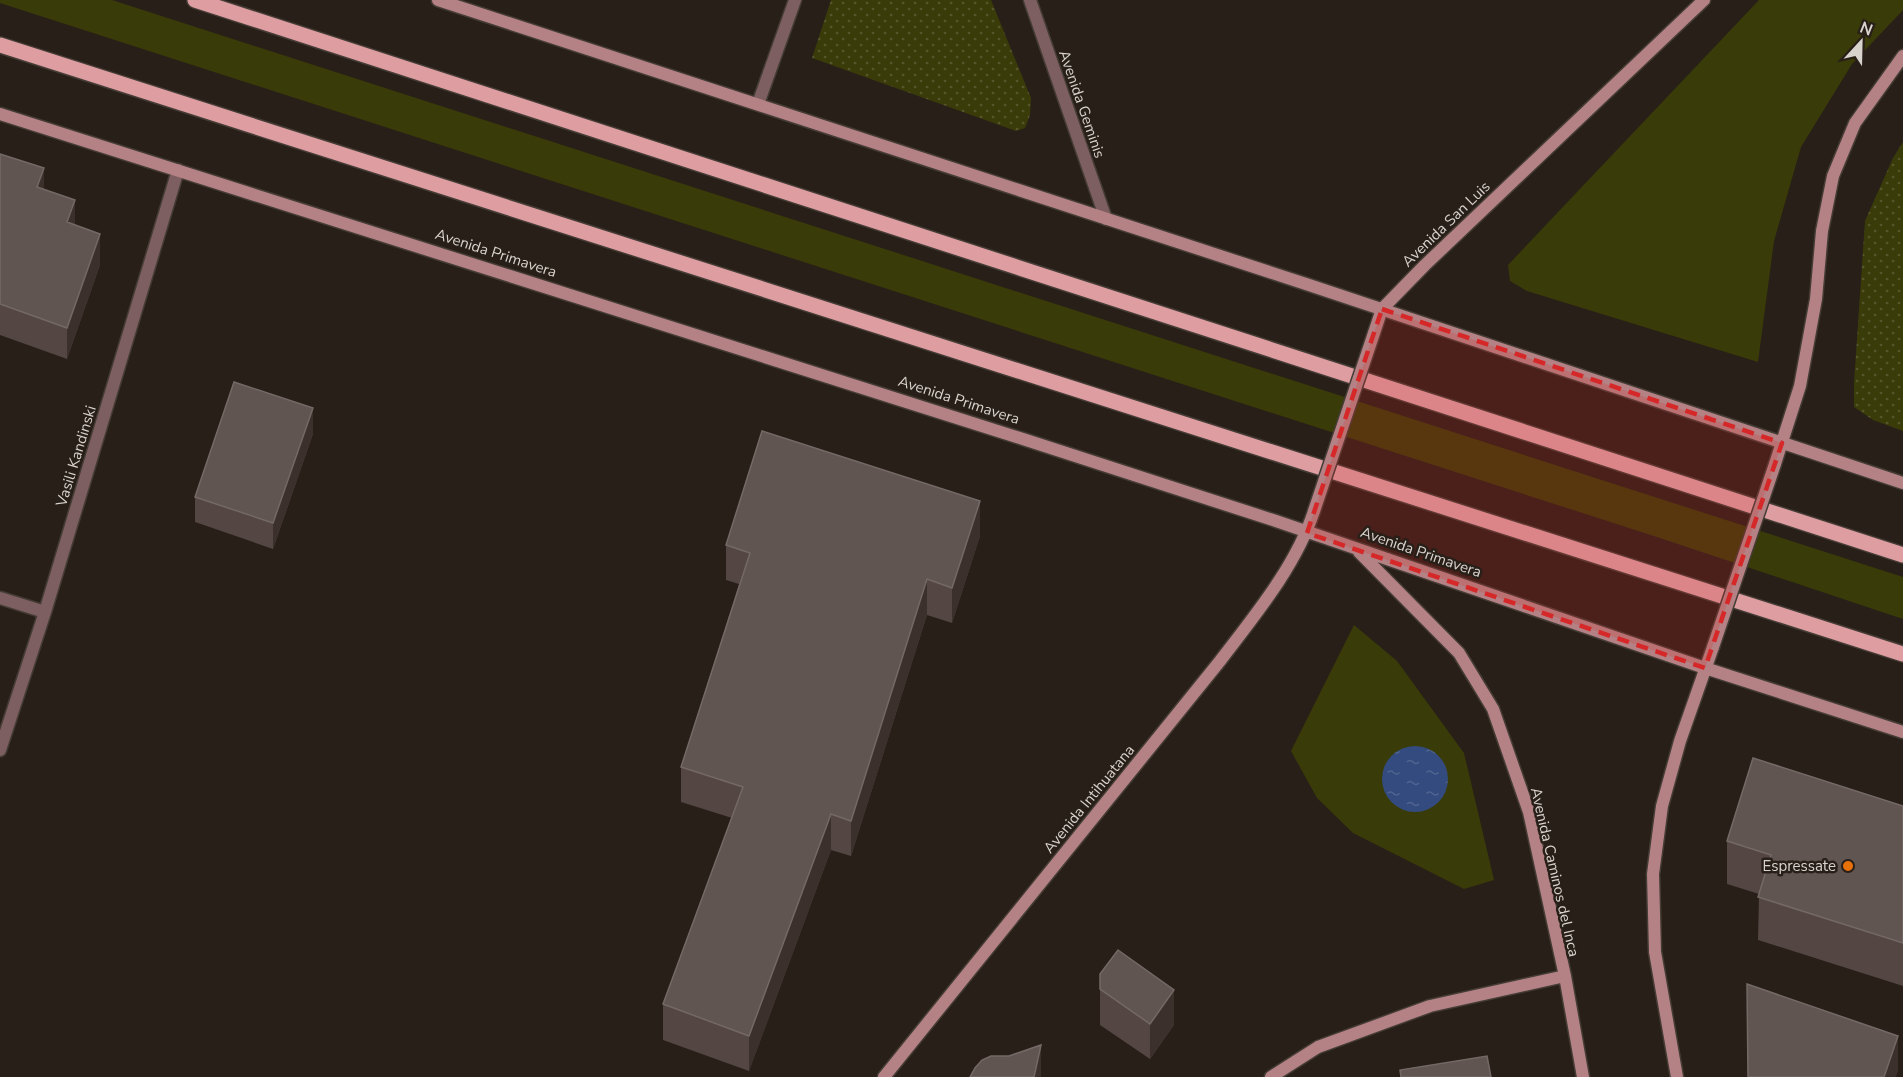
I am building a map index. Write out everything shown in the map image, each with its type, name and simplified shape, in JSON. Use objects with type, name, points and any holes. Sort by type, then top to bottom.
[{"type":"main road","points":[[195,0],[1903,555]]},
{"type":"main road","points":[[438,0],[1382,309],[1903,483]]},
{"type":"main road","name":"Avenida San Luis","points":[[1307,533],[1382,309],[1433,257],[1704,0]]},
{"type":"main road","points":[[0,45],[1903,654]]},
{"type":"main road","points":[[1677,1077],[1655,952],[1653,874],[1662,806],[1705,668],[1800,386],[1816,299],[1822,231],[1833,176],[1855,123],[1903,56]]},
{"type":"main road","name":"Avenida Primavera","points":[[0,114],[1038,444],[1705,668],[1903,732]]},
{"type":"main road","name":"Avenida Intihuatana","points":[[884,1077],[1220,661],[1269,597],[1307,533]]},
{"type":"main road","name":"Avenida Caminos del Inca","points":[[1356,549],[1459,653],[1493,710],[1529,812],[1583,1077]]},
{"type":"main road","points":[[1271,1077],[1318,1047],[1430,1006],[1564,976]]},
{"type":"street","points":[[758,104],[795,0]]},
{"type":"street","name":"Avenida Geminis","points":[[1030,0],[1106,219]]},
{"type":"street","name":"Vasili Kandinski","points":[[0,750],[45,612],[178,170]]},
{"type":"street","points":[[0,598],[45,612]]},
{"type":"highlighted area","points":[[1382,309],[1782,443],[1705,668],[1307,533]]},
{"type":"shaded area","points":[[0,0],[112,0],[1903,577],[1903,619],[1660,538],[0,3]]},
{"type":"shaded area","points":[[831,0],[991,0],[1031,98],[1030,115],[1025,128],[1016,131],[812,58]]},
{"type":"shaded area","points":[[1759,0],[1903,0],[1903,10],[1852,64],[1801,147],[1774,241],[1758,362],[1527,291],[1510,281],[1508,265]]},
{"type":"shaded area","points":[[1903,142],[1903,431],[1873,420],[1854,407],[1854,383],[1865,221],[1893,158]]},
{"type":"shaded area","points":[[1354,625],[1397,661],[1464,753],[1494,880],[1464,889],[1353,833],[1317,798],[1291,751]]},
{"type":"water","points":[[1408,746],[1422,746],[1434,751],[1443,760],[1448,779],[1446,792],[1439,803],[1422,812],[1408,812],[1396,807],[1387,798],[1382,786],[1382,772],[1387,760],[1396,751]]},
{"type":"building","points":[[0,154],[44,168],[37,187],[75,200],[67,222],[100,234],[67,328],[0,304]]},
{"type":"building","points":[[234,382],[313,408],[273,523],[195,497]]},
{"type":"building","points":[[762,431],[980,501],[952,588],[927,579],[851,821],[831,814],[749,1036],[663,1004],[743,787],[681,767],[750,553],[726,545]]},
{"type":"building","points":[[1753,758],[1903,806],[1903,943],[1758,897],[1771,855],[1727,841]]},
{"type":"building","points":[[1118,950],[1174,990],[1150,1024],[1100,989],[1100,974]]},
{"type":"building","points":[[1747,984],[1898,1036],[1884,1077],[1748,1077]]},
{"type":"building","points":[[1041,1045],[1034,1077],[970,1077],[982,1060],[991,1056],[1009,1056]]},
{"type":"building","points":[[1487,1056],[1491,1077],[1401,1077],[1400,1070]]},
{"type":"place","name":"Espressate","points":[[1848,866]]}]
